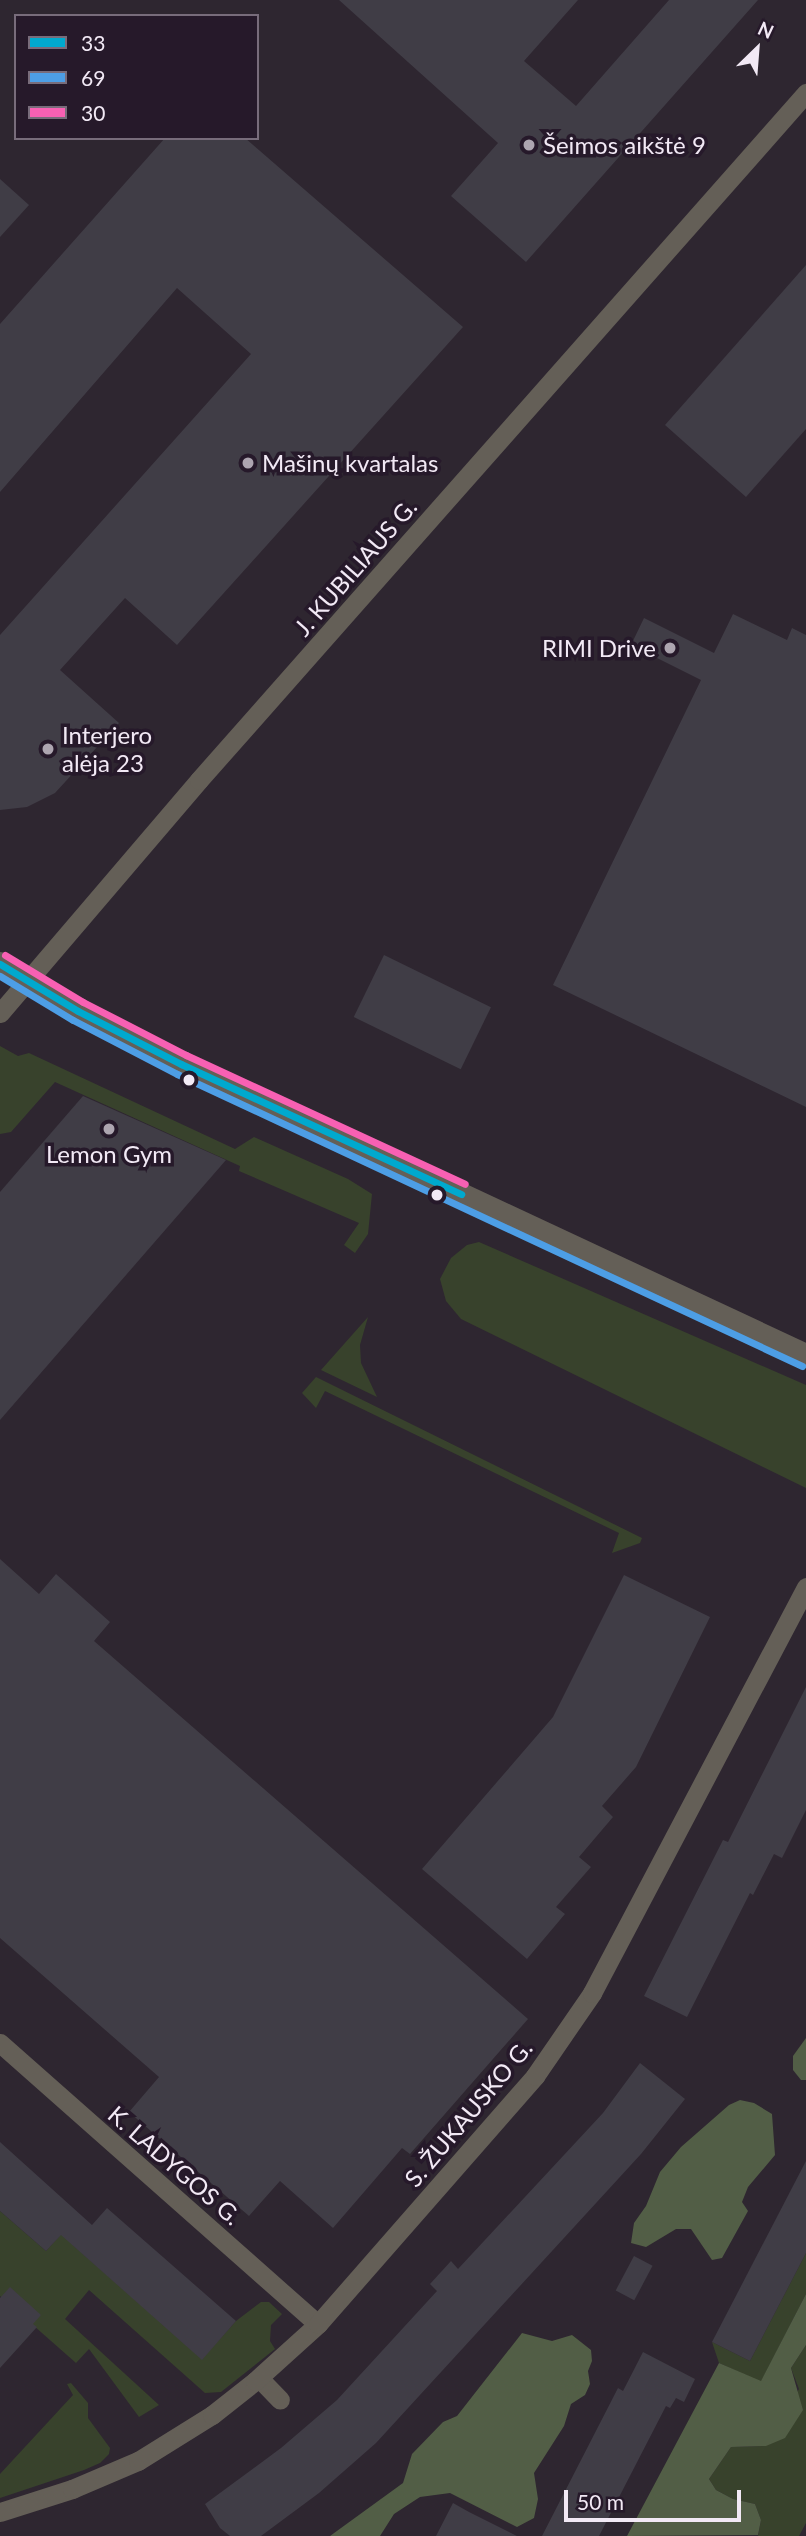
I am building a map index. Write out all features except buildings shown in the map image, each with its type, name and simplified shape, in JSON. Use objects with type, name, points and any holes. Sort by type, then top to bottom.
[{"type":"street","name":"J. KUBILIAUS G.","points":[[0,1013],[806,93]]},
{"type":"street","points":[[0,964],[25,982],[181,1064],[806,1356]]},
{"type":"street","name":"S. ŽUKAUSKO G.","points":[[0,2512],[72,2489],[138,2461],[212,2415],[259,2378],[318,2324],[535,2076],[577,2017],[806,1587]]},
{"type":"street","name":"K. LADYGOS G.","points":[[0,2043],[318,2324]]},
{"type":"street","points":[[259,2378],[285,2405]]},
{"type":"green space","points":[[0,1046],[18,1056],[29,1053],[235,1149],[254,1137],[348,1179],[372,1194],[368,1234],[355,1253],[344,1245],[359,1223],[239,1171],[240,1166],[55,1082],[11,1132],[0,1134]]},
{"type":"green space","points":[[479,1242],[806,1385],[806,1488],[461,1319],[446,1301],[440,1279],[451,1258],[467,1245]]},
{"type":"green space","points":[[368,1317],[360,1345],[361,1363],[377,1397],[321,1370]]},
{"type":"green space","points":[[316,1377],[642,1538],[640,1543],[612,1553],[619,1533],[325,1391],[316,1408],[302,1393]]},
{"type":"green space","points":[[806,2038],[806,2080],[801,2080],[793,2070],[793,2056]]},
{"type":"green space","points":[[740,2100],[754,2103],[772,2114],[775,2155],[748,2187],[742,2202],[748,2211],[722,2258],[712,2260],[691,2229],[676,2229],[646,2247],[631,2243],[634,2223],[646,2206],[660,2172],[681,2147],[729,2105]]},
{"type":"green space","points":[[0,2211],[46,2251],[63,2232],[74,2246],[202,2359],[236,2321],[261,2302],[269,2302],[282,2314],[271,2325],[270,2341],[275,2349],[221,2392],[205,2393],[89,2290],[65,2319],[159,2405],[139,2417],[89,2349],[76,2363],[0,2296]]},
{"type":"green space","points":[[806,2253],[806,2294],[761,2382],[719,2363],[712,2342],[750,2361]]},
{"type":"green space","points":[[806,2294],[806,2345],[791,2368],[803,2410],[785,2438],[766,2446],[731,2447],[709,2479],[716,2490],[733,2499],[755,2504],[761,2520],[758,2535],[627,2536],[719,2363],[761,2381]]},
{"type":"green space","points":[[522,2333],[552,2341],[572,2335],[591,2350],[592,2361],[588,2371],[590,2384],[585,2395],[571,2404],[564,2426],[534,2473],[538,2499],[534,2518],[517,2527],[450,2493],[420,2497],[394,2514],[380,2536],[330,2536],[403,2483],[412,2454],[443,2422],[457,2416]]},
{"type":"green space","points":[[806,2345],[806,2523],[799,2536],[758,2536],[761,2520],[755,2504],[733,2499],[716,2490],[709,2479],[731,2447],[766,2446],[799,2389],[791,2368]]},
{"type":"green space","points":[[71,2383],[88,2403],[88,2418],[110,2448],[109,2454],[100,2463],[84,2470],[0,2498],[0,2474],[73,2395],[67,2384]]},
{"type":"transit line","name":"30","points":[[5,955],[83,1002],[186,1055],[465,1184]]},
{"type":"transit line","name":"33","points":[[0,964],[78,1011],[181,1064],[461,1194]]},
{"type":"transit line","name":"69","points":[[0,976],[73,1020],[177,1074],[802,1366]]},
{"type":"place","name":"Šeimos aikštė 9","points":[[529,145]]},
{"type":"place","name":"Mašinų kvartalas","points":[[248,463]]},
{"type":"place","name":"RIMI Drive","points":[[670,648]]},
{"type":"place","name":"Interjero alėja 23","points":[[48,749]]},
{"type":"place","name":"Lemon Gym","points":[[109,1129]]}]
